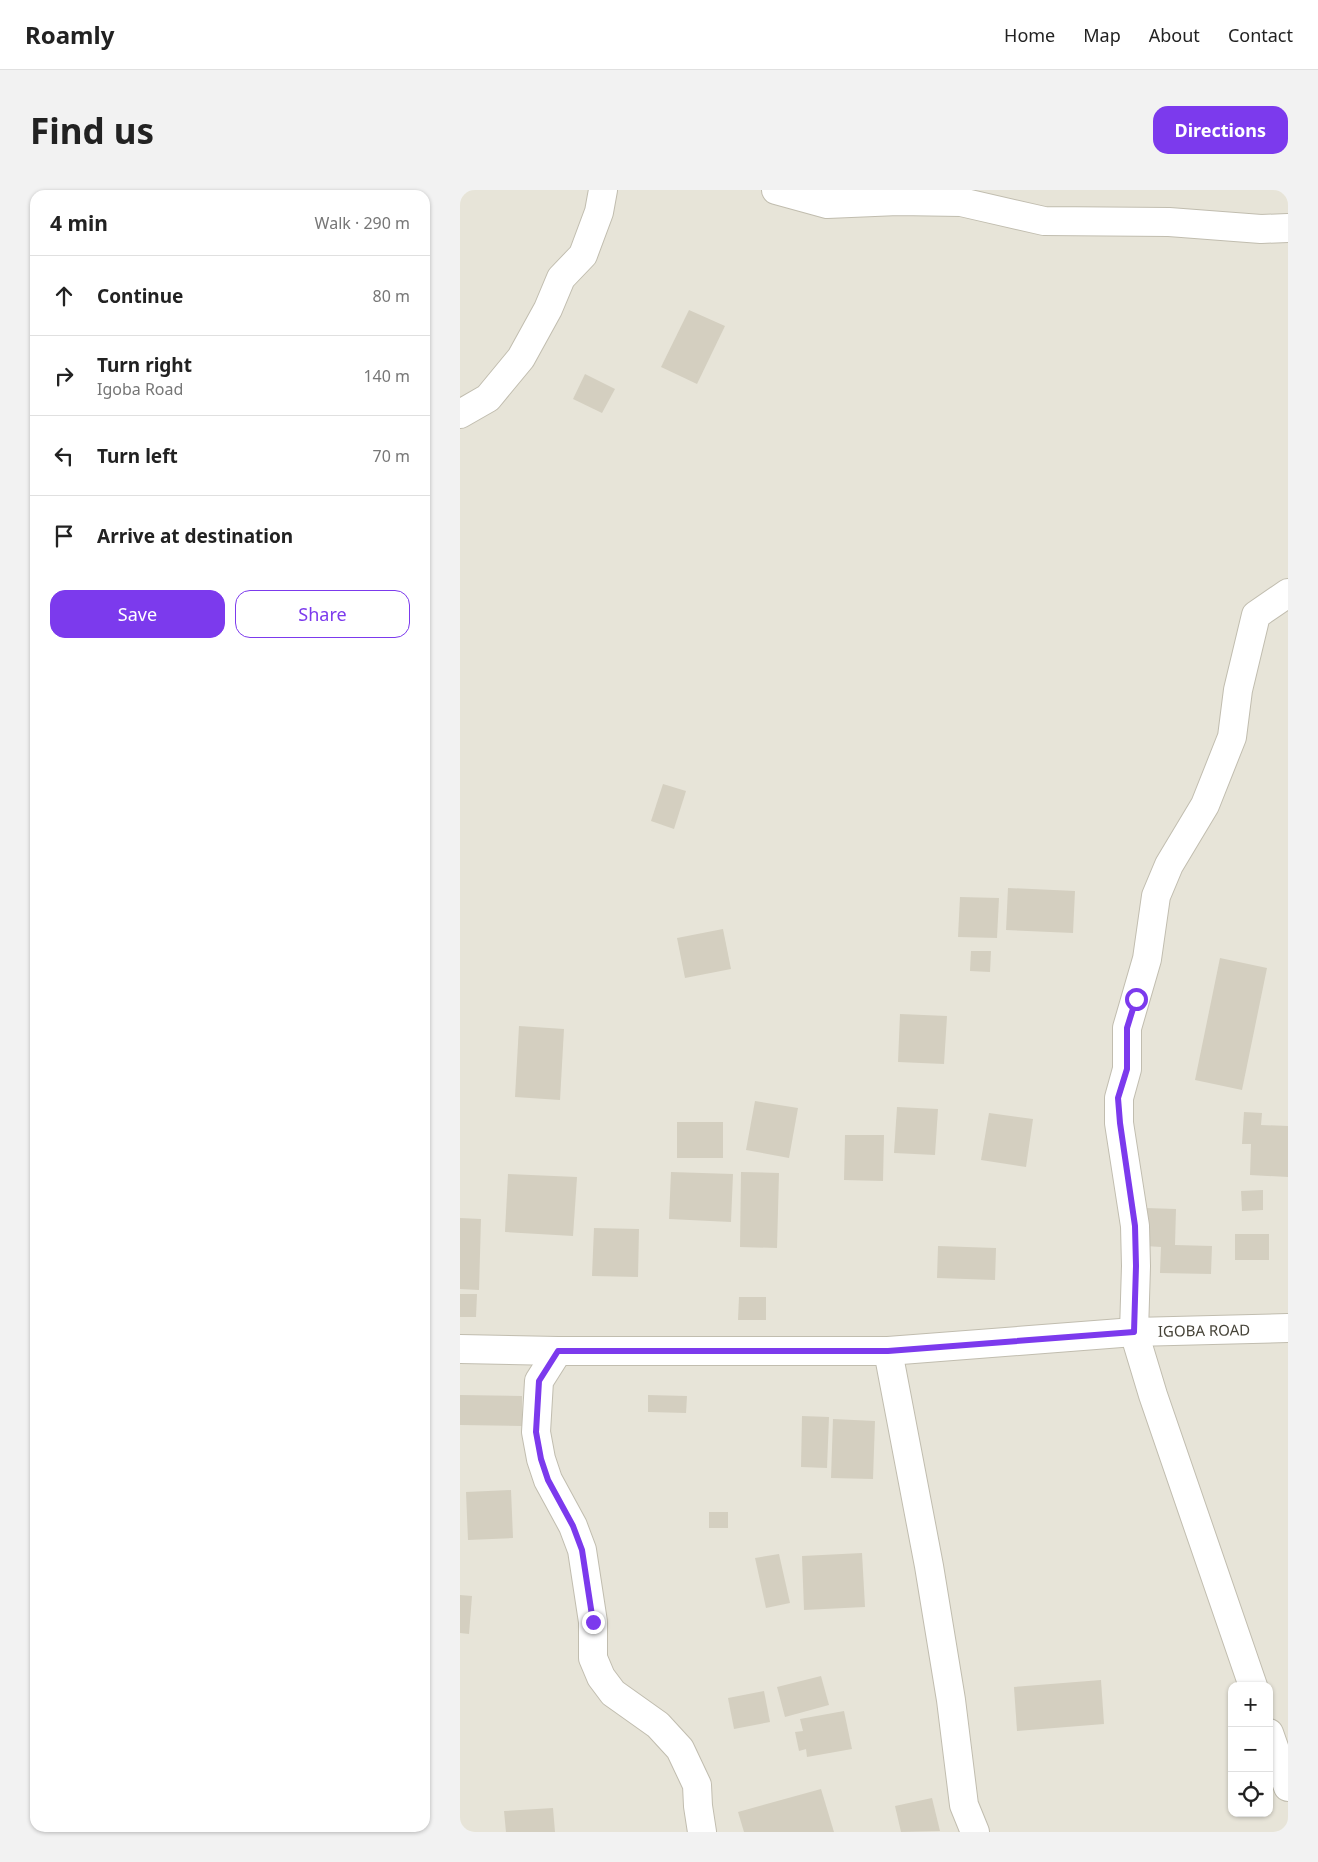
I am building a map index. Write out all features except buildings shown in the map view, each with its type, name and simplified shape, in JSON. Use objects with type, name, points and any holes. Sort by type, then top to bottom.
[{"type":"street","points":[[460,414],[488,398],[521,358],[548,310],[561,278],[582,255],[599,212],[603,190]]},
{"type":"street","points":[[776,190],[827,204],[883,201],[961,202],[1044,221],[1169,222],[1261,229],[1288,228]]},
{"type":"street","points":[[1252,1682],[1152,1395],[1134,1332],[1135,1226],[1118,1098],[1127,1069],[1127,1028],[1147,959],[1156,896],[1169,865],[1205,805],[1232,737],[1238,690],[1256,615],[1288,593]]},
{"type":"street","name":"IGOBA ROAD","points":[[460,1349],[558,1351],[888,1351],[1134,1332],[1288,1328]]},
{"type":"street","points":[[558,1351],[539,1381],[536,1432],[541,1459],[548,1480],[573,1526],[582,1550],[593,1622],[593,1658],[601,1677],[613,1693],[658,1725],[680,1749],[697,1785],[702,1832]]},
{"type":"street","points":[[888,1351],[929,1566],[951,1700],[964,1805],[975,1832]]},
{"type":"street","points":[[1273,1744],[1288,1787]]},
{"type":"shaded area","points":[[460,190],[1288,190],[1288,1832],[460,1832]]},
{"type":"route","points":[[593,1622],[582,1550],[573,1526],[548,1480],[541,1459],[536,1432],[539,1381],[558,1351],[888,1351],[1134,1332],[1135,1226],[1118,1098],[1127,1069],[1127,1028],[1136,999]]}]
